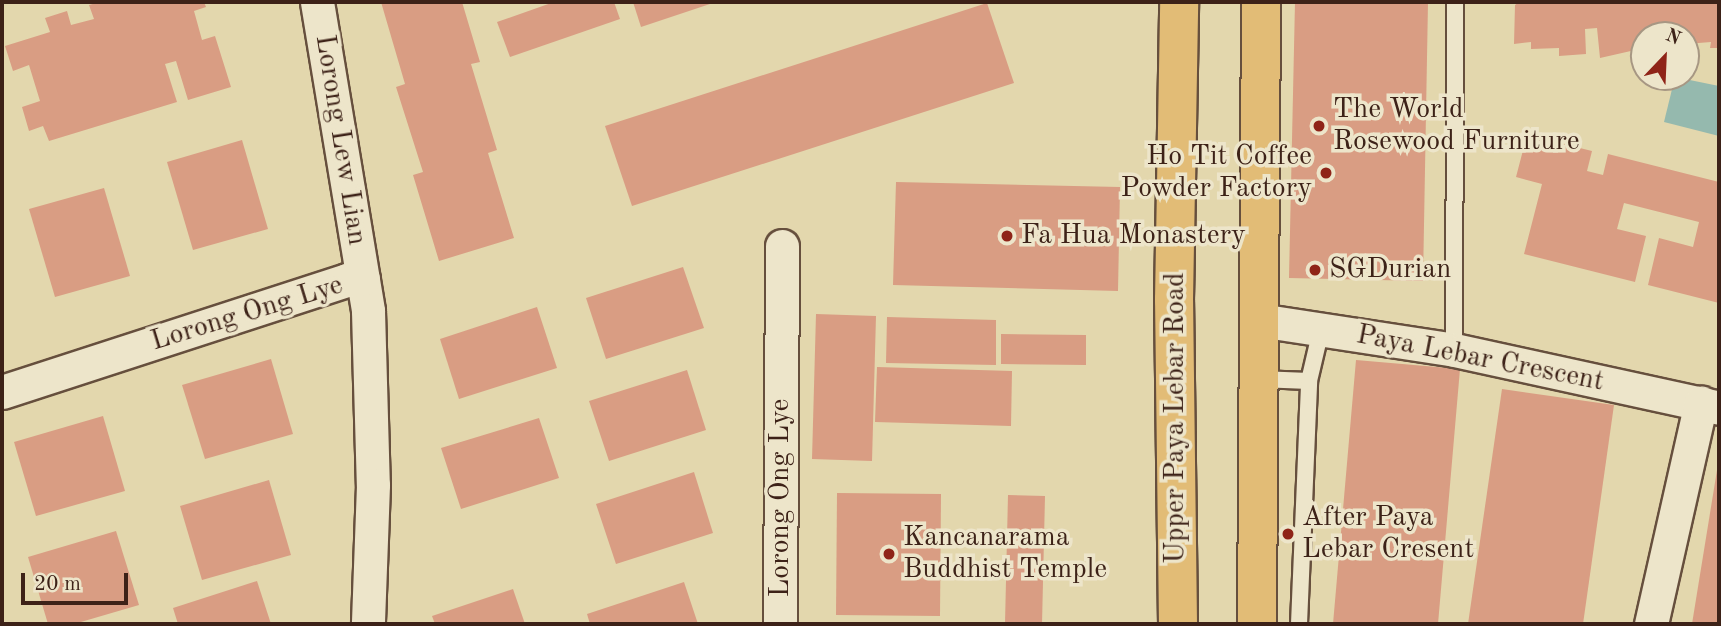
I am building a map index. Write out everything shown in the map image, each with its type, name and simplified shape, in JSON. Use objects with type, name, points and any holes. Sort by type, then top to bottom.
[{"type":"main road","name":"Upper Paya Lebar Road","points":[[1178,624],[1174,300],[1179,2]]},
{"type":"main road","points":[[1257,624],[1261,2]]},
{"type":"street","name":"Lorong Lew Lian","points":[[317,2],[363,279]]},
{"type":"street","name":"Lorong Ong Lye","points":[[780,624],[782,246]]},
{"type":"street","name":"Lorong Ong Lye","points":[[2,392],[347,280],[363,279],[373,485],[368,624]]},
{"type":"street","name":"Paya Lebar Crescent","points":[[1259,320],[1454,350],[1710,406],[1651,624]]},
{"type":"lane","points":[[1454,350],[1455,2]]},
{"type":"lane","points":[[1299,624],[1309,381],[1321,330]]},
{"type":"lane","points":[[1258,379],[1309,381]]},
{"type":"water","points":[[1700,82],[1719,86],[1719,136],[1664,122],[1672,91],[1700,91]]},
{"type":"building","points":[[100,2],[204,2],[206,7],[194,11],[202,40],[215,36],[231,87],[188,100],[176,61],[165,64],[177,102],[49,141],[43,126],[29,131],[22,107],[40,101],[29,65],[13,71],[5,46],[50,32],[45,18],[67,11],[71,25],[94,19],[89,5]]},
{"type":"building","points":[[381,2],[462,2],[480,62],[471,64],[497,150],[488,153],[514,238],[439,261],[413,175],[423,172],[396,87],[405,84]]},
{"type":"building","points":[[554,2],[614,2],[620,19],[510,57],[497,22]]},
{"type":"building","points":[[633,2],[716,2],[641,27]]},
{"type":"building","points":[[1295,2],[1428,2],[1423,281],[1289,278]]},
{"type":"building","points":[[1519,2],[1719,2],[1719,48],[1710,48],[1711,42],[1700,43],[1700,21],[1630,21],[1630,51],[1600,58],[1597,28],[1585,29],[1586,54],[1559,56],[1559,48],[1531,49],[1531,42],[1514,44],[1515,5]]},
{"type":"building","points":[[987,3],[1014,83],[632,206],[605,126]]},
{"type":"building","points":[[1527,135],[1592,151],[1587,171],[1603,175],[1608,154],[1719,182],[1719,303],[1648,285],[1659,238],[1693,247],[1699,222],[1624,203],[1617,229],[1646,236],[1635,282],[1524,254],[1542,184],[1516,177]]},
{"type":"building","points":[[242,140],[268,229],[193,250],[167,162]]},
{"type":"building","name":"Fa Hua Monastery","points":[[896,182],[1120,187],[1118,291],[893,285]]},
{"type":"building","points":[[104,188],[130,276],[55,297],[29,209]]},
{"type":"building","points":[[683,267],[704,328],[606,359],[586,298]]},
{"type":"building","points":[[537,307],[557,368],[459,399],[440,339]]},
{"type":"building","points":[[816,314],[876,316],[872,461],[812,459]]},
{"type":"building","points":[[887,317],[996,320],[996,365],[886,363]]},
{"type":"building","points":[[1001,334],[1086,335],[1086,365],[1001,364]]},
{"type":"building","points":[[271,359],[293,434],[205,459],[182,385]]},
{"type":"building","points":[[1356,360],[1460,369],[1438,624],[1333,624]]},
{"type":"building","points":[[877,367],[1012,371],[1011,426],[875,422]]},
{"type":"building","points":[[687,370],[706,430],[609,461],[589,401]]},
{"type":"building","points":[[1502,389],[1614,405],[1583,624],[1468,624]]},
{"type":"building","points":[[103,416],[125,491],[36,516],[14,442]]},
{"type":"building","points":[[539,418],[559,478],[461,509],[441,448]]},
{"type":"building","points":[[1718,464],[1719,624],[1692,624]]},
{"type":"building","points":[[694,472],[713,533],[616,564],[596,504]]},
{"type":"building","points":[[269,480],[291,555],[202,580],[180,506]]},
{"type":"building","name":"Kancanarama Buddhist Temple","points":[[837,493],[941,494],[940,616],[836,615]]},
{"type":"building","points":[[1008,495],[1045,496],[1042,624],[1005,624]]},
{"type":"building","points":[[116,531],[139,605],[74,624],[48,624],[28,557]]},
{"type":"building","points":[[257,581],[271,624],[178,624],[173,608]]},
{"type":"building","points":[[684,582],[698,624],[590,624],[587,614]]},
{"type":"building","points":[[513,589],[525,624],[435,624],[432,616]]},
{"type":"place","name":"The World Rosewood Furniture","points":[[1319,126]]},
{"type":"place","name":"Ho Tit Coffee Powder Factory","points":[[1326,173]]},
{"type":"place","name":"Fa Hua Monastery","points":[[1007,236]]},
{"type":"place","name":"SGDurian","points":[[1315,270]]},
{"type":"place","name":"After Paya Lebar Cresent","points":[[1288,534]]},
{"type":"place","name":"Kancanarama Buddhist Temple","points":[[889,554]]}]
